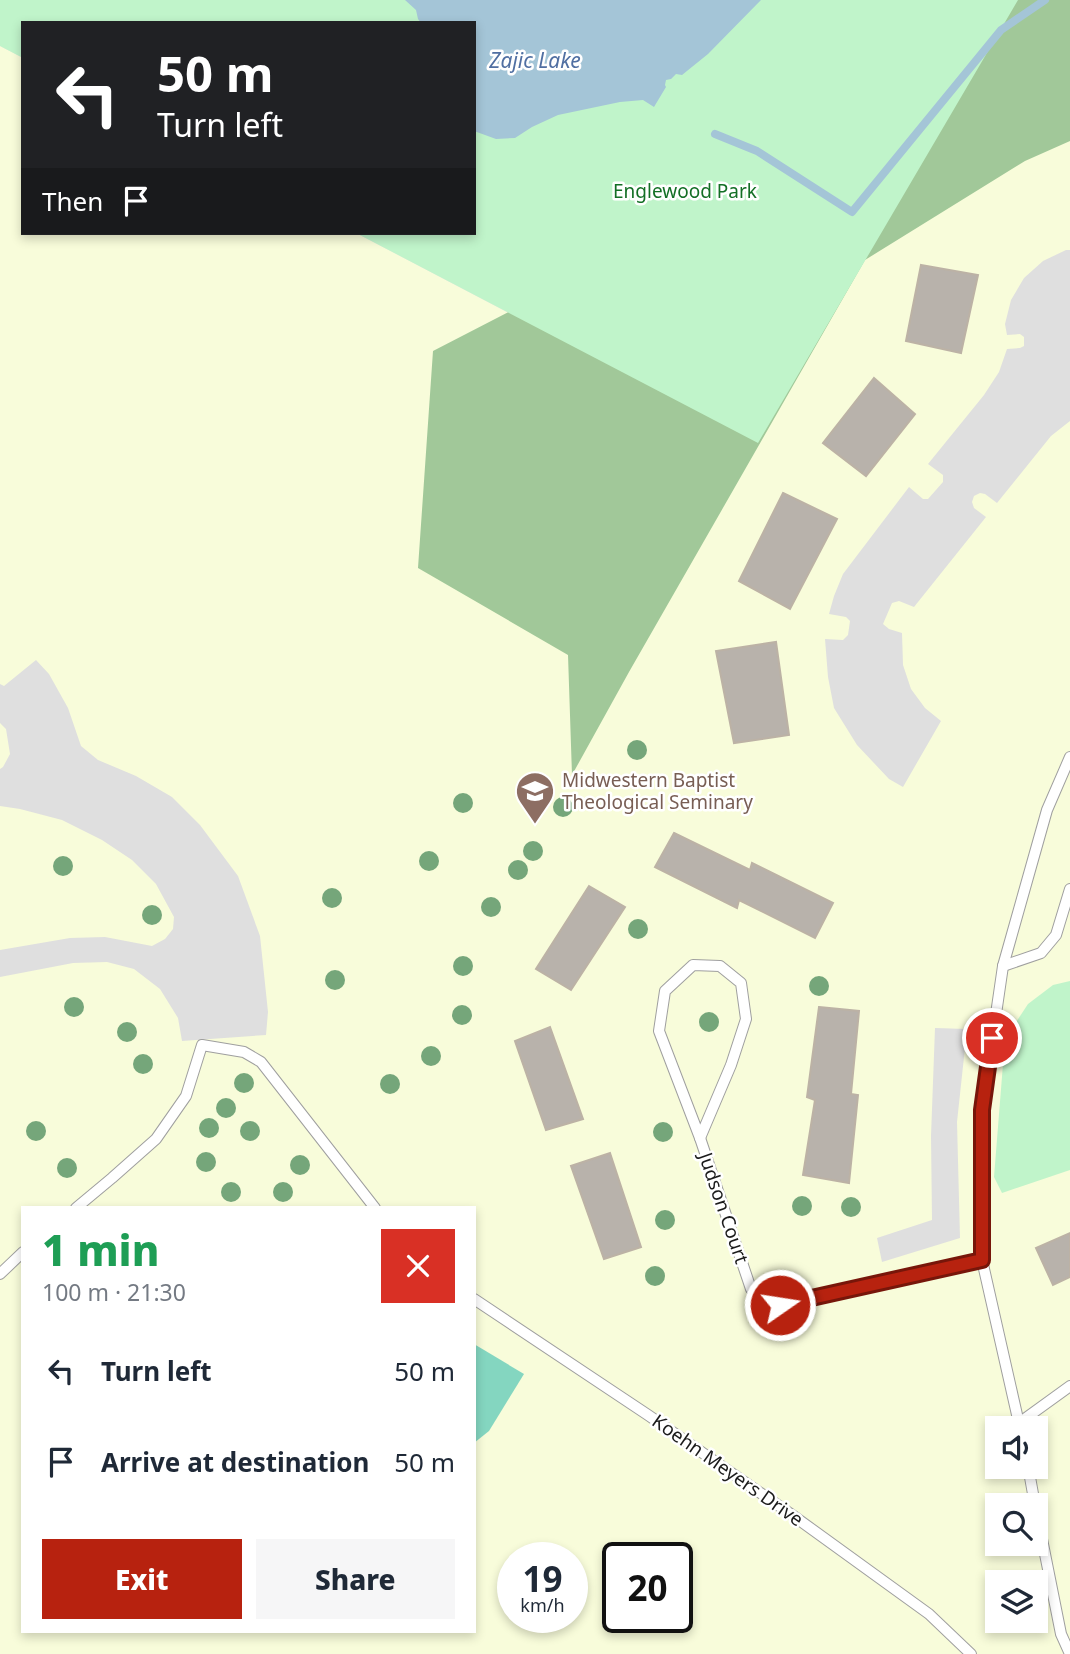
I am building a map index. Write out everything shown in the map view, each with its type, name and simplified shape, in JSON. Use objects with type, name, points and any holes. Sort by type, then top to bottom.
[{"type":"lane","points":[[1018,1416],[982,1260],[982,1110],[1003,966],[1047,810],[1070,757]]},
{"type":"lane","points":[[1003,966],[1041,953],[1056,935],[1070,889]]},
{"type":"lane","name":"Judson Court","points":[[700,1139],[746,1019],[741,983],[720,966],[693,965],[665,991],[659,1031],[700,1139],[751,1289],[780,1305],[982,1260]]},
{"type":"lane","points":[[78,1206],[156,1139],[186,1096],[202,1045],[244,1052],[261,1062],[373,1206]]},
{"type":"lane","points":[[0,1275],[21,1254]]},
{"type":"lane","name":"Koehn Meyers Drive","points":[[476,1300],[795,1517],[929,1614],[971,1654]]},
{"type":"lane","points":[[1032,1416],[1070,1386]]},
{"type":"lane","points":[[1046,1556],[1061,1634],[1070,1654]]},
{"type":"shaded area","name":"Midwestern Baptist Theological Seminary","points":[[1018,0],[1070,0],[1070,1654],[0,1654],[0,46],[21,57],[21,235],[360,235],[757,443]]},
{"type":"shaded area","points":[[1070,250],[1070,421],[1051,436],[997,503],[985,494],[974,496],[974,508],[986,517],[914,607],[899,601],[892,603],[883,624],[902,633],[903,665],[911,689],[925,708],[941,721],[903,787],[889,779],[857,745],[834,708],[825,639],[843,640],[848,635],[850,621],[846,617],[829,614],[834,596],[843,574],[909,487],[923,499],[928,499],[943,482],[943,475],[928,464],[984,395],[999,372],[1007,349],[1024,346],[1024,337],[1020,334],[1007,335],[1005,324],[1011,300],[1024,278],[1043,261]]},
{"type":"shaded area","points":[[36,660],[49,674],[68,708],[81,746],[98,760],[136,776],[172,797],[200,825],[238,876],[260,936],[268,1012],[266,1035],[182,1041],[178,1018],[160,989],[134,969],[107,962],[73,963],[0,977],[0,950],[70,938],[105,937],[152,946],[165,939],[173,929],[174,917],[156,884],[132,860],[102,840],[62,820],[0,806],[0,769],[10,754],[6,729],[0,723],[0,684],[4,686]]},
{"type":"shaded area","points":[[935,1028],[967,1029],[957,1122],[960,1238],[882,1262],[877,1238],[932,1220],[931,1136]]},
{"type":"green space","name":"Englewood Park","points":[[0,0],[1018,0],[758,443],[360,235],[476,235],[476,21],[21,21],[21,57],[0,46]]},
{"type":"green space","points":[[853,0],[1070,0],[1070,141],[1025,161],[865,260],[572,775],[568,655],[418,568],[433,351],[700,213]]},
{"type":"green space","points":[[1070,981],[1070,1170],[1002,1193],[994,1177],[1005,1039],[1028,1004],[1053,985]]},
{"type":"green space","points":[[476,1345],[524,1374],[489,1431],[476,1441]]},
{"type":"water","name":"Zajic Lake","points":[[405,0],[761,0],[708,54],[682,75],[676,74],[666,80],[666,87],[654,107],[643,100],[620,102],[558,115],[515,138],[496,139],[476,132],[476,21],[420,21],[416,10]]},
{"type":"building","points":[[921,265],[978,275],[961,353],[906,341]]},
{"type":"building","points":[[874,378],[915,414],[866,476],[823,443]]},
{"type":"building","points":[[783,493],[837,519],[790,609],[739,581]]},
{"type":"building","points":[[776,642],[789,735],[734,743],[716,651]]},
{"type":"building","points":[[674,833],[750,870],[752,863],[833,903],[815,938],[739,900],[737,908],[655,867]]},
{"type":"building","points":[[589,886],[625,907],[571,990],[536,969]]},
{"type":"building","points":[[819,1007],[859,1011],[851,1094],[858,1095],[849,1183],[803,1175],[815,1100],[807,1097]]},
{"type":"building","points":[[550,1027],[583,1119],[546,1130],[515,1041]]},
{"type":"building","points":[[610,1153],[641,1247],[604,1259],[571,1166]]},
{"type":"building","points":[[1070,1233],[1070,1277],[1053,1285],[1036,1248]]},
{"type":"waterway","points":[[715,134],[757,151],[852,212],[1001,30],[1045,0]]},
{"type":"place","name":"Midwestern Baptist Theological Seminary","points":[[535,825]]},
{"type":"route","points":[[780,1305],[982,1260],[982,1110],[992,1038]]}]
